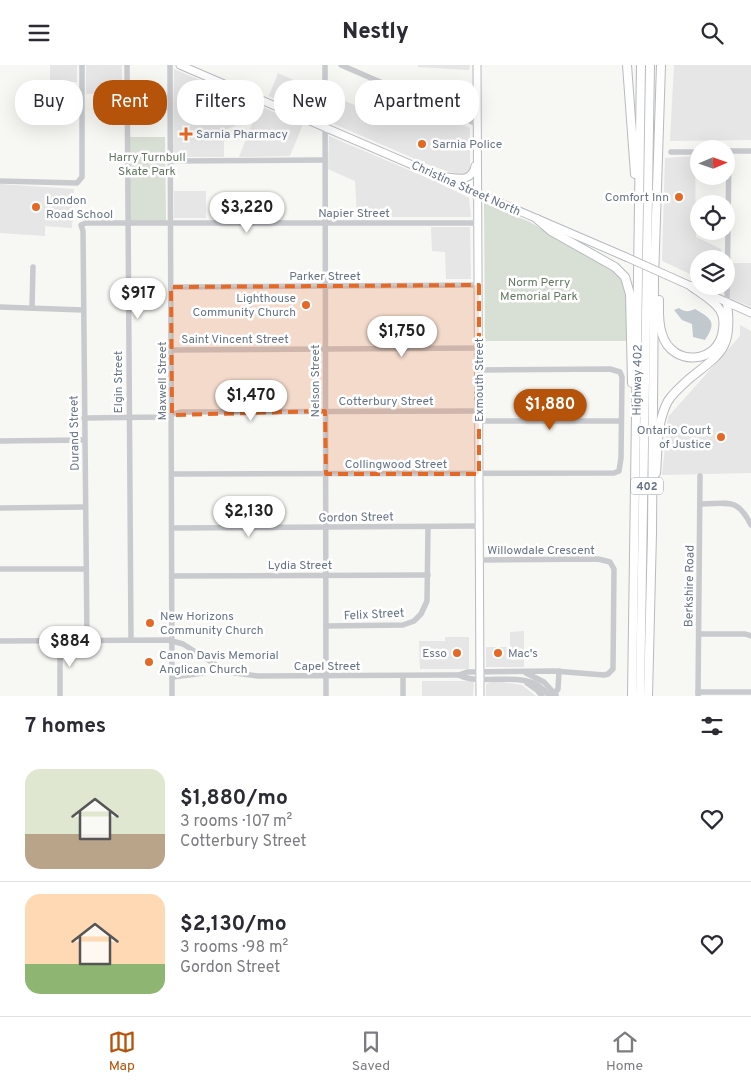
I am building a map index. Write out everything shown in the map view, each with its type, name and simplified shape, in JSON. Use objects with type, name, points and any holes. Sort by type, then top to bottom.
[{"type":"highway","points":[[627,65],[634,156],[638,294]]},
{"type":"highway","name":"Highway 402","points":[[632,696],[641,65]]},
{"type":"highway","points":[[640,696],[650,65]]},
{"type":"highway","name":"Highway 402","points":[[644,696],[654,65]]},
{"type":"highway","points":[[648,696],[660,65]]},
{"type":"highway","points":[[537,219],[551,231],[615,267],[622,273],[628,284],[630,294],[632,387],[631,505],[634,557]]},
{"type":"highway","points":[[656,256],[662,335],[668,347],[683,356],[694,358],[704,355],[715,348],[721,338],[722,314],[717,306],[703,295]]},
{"type":"highway","points":[[652,533],[662,416],[668,400],[673,394],[716,357],[725,345],[730,323],[727,303]]},
{"type":"main road","name":"Christina Street North","points":[[180,65],[690,286]]},
{"type":"main road","name":"Exmouth Street","points":[[477,65],[477,80]]},
{"type":"main road","name":"Exmouth Street","points":[[477,125],[480,696]]},
{"type":"main road","points":[[438,175],[463,179],[469,177],[474,170],[477,156]]},
{"type":"main road","name":"Christina Street North","points":[[710,295],[751,313]]},
{"type":"street","points":[[0,181],[77,183],[82,177],[82,65]]},
{"type":"street","name":"Elgin Street","points":[[127,65],[131,639]]},
{"type":"street","name":"Maxwell Street","points":[[170,65],[172,696]]},
{"type":"street","name":"Nelson Street","points":[[325,65],[326,696]]},
{"type":"street","points":[[341,65],[376,80]]},
{"type":"street","points":[[735,151],[751,151]]},
{"type":"street","points":[[670,152],[690,152]]},
{"type":"street","points":[[170,161],[324,160]]},
{"type":"street","points":[[727,185],[727,303]]},
{"type":"street","name":"Napier Street","points":[[81,225],[86,223],[478,223]]},
{"type":"street","name":"Durand Street","points":[[81,225],[83,231],[87,640]]},
{"type":"street","points":[[32,308],[33,267]]},
{"type":"street","name":"Parker Street","points":[[171,287],[479,285]]},
{"type":"street","points":[[0,307],[83,310]]},
{"type":"street","name":"Saint Vincent Street","points":[[172,350],[479,347]]},
{"type":"street","points":[[479,370],[610,369],[620,372],[621,421],[479,421]]},
{"type":"street","name":"Cotterbury Street","points":[[84,418],[162,417],[181,412],[479,411]]},
{"type":"street","name":"Collingwood Street","points":[[172,475],[614,473],[619,471],[621,467],[621,421]]},
{"type":"street","points":[[0,441],[84,440]]},
{"type":"street","name":"Berkshire Road","points":[[698,694],[700,476]]},
{"type":"street","points":[[701,504],[731,503],[738,506],[745,513],[751,525]]},
{"type":"street","points":[[0,508],[85,507]]},
{"type":"street","name":"Gordon Street","points":[[172,528],[480,526]]},
{"type":"street","name":"Felix Street","points":[[326,626],[403,625],[414,621],[421,614],[427,601],[428,527]]},
{"type":"street","name":"Willowdale Crescent","points":[[480,560],[598,559],[610,562],[614,569],[614,665],[611,672]]},
{"type":"street","points":[[0,569],[86,569]]},
{"type":"street","name":"Lydia Street","points":[[172,576],[428,575]]},
{"type":"street","points":[[699,634],[745,634],[751,636]]},
{"type":"street","points":[[0,641],[131,639],[173,641]]},
{"type":"street","points":[[60,641],[60,696]]},
{"type":"street","name":"Capel Street","points":[[173,641],[183,644],[227,672],[258,676],[460,675],[467,672],[536,683],[549,695],[555,695]]},
{"type":"street","points":[[555,695],[558,689],[559,671]]},
{"type":"street","name":"Capel Street","points":[[480,675],[559,671],[604,675],[611,672]]},
{"type":"street","name":"Capel Street","points":[[521,672],[539,678],[555,695]]},
{"type":"street","points":[[172,677],[204,673]]},
{"type":"street","points":[[403,676],[403,696]]},
{"type":"street","name":"Capel Street","points":[[518,680],[532,686],[542,696]]},
{"type":"street","points":[[698,694],[751,692]]},
{"type":"highlighted area","points":[[479,285],[479,474],[326,474],[325,411],[172,415],[171,287]]},
{"type":"shaded area","points":[[50,65],[77,65],[77,80],[50,80]]},
{"type":"shaded area","points":[[86,65],[122,65],[122,80],[93,80],[93,94],[86,94]]},
{"type":"shaded area","points":[[418,65],[470,65],[469,70],[418,67]]},
{"type":"shaded area","points":[[674,65],[751,65],[751,140],[670,141]]},
{"type":"shaded area","points":[[174,69],[200,80],[177,80],[177,125],[235,125],[224,130],[224,157],[173,157]]},
{"type":"shaded area","points":[[278,73],[294,80],[275,80]]},
{"type":"shaded area","points":[[274,83],[274,98],[269,96]]},
{"type":"shaded area","points":[[345,101],[355,105],[355,125],[463,125],[470,128],[470,170],[462,176],[429,165],[337,125],[345,125]]},
{"type":"shaded area","points":[[264,108],[274,112],[274,125],[303,125],[290,156],[239,157],[252,125],[264,125]]},
{"type":"shaded area","points":[[329,136],[437,182],[469,198],[471,217],[357,217],[355,181],[328,169]]},
{"type":"shaded area","points":[[690,156],[690,185],[695,185],[695,195],[690,195],[690,240],[702,240],[721,249],[690,250],[690,274],[662,261],[665,158]]},
{"type":"shaded area","name":"London Road School","points":[[0,184],[74,189],[72,228],[45,226],[45,236],[0,233]]},
{"type":"shaded area","points":[[174,191],[206,191],[206,218],[174,218]]},
{"type":"shaded area","points":[[431,227],[470,227],[471,279],[446,279],[445,252],[432,251]]},
{"type":"shaded area","points":[[735,263],[751,263],[751,307],[730,298],[730,295],[735,295]]},
{"type":"shaded area","points":[[679,308],[687,311],[695,309],[709,318],[712,325],[705,340],[693,337],[692,324],[682,320],[674,310]]},
{"type":"shaded area","points":[[740,325],[751,331],[751,473],[662,475],[668,417],[740,336]]},
{"type":"shaded area","points":[[524,631],[524,667],[486,667],[486,647],[510,647],[510,632]]},
{"type":"shaded area","points":[[445,637],[469,637],[469,669],[420,669],[419,641],[445,641]]},
{"type":"shaded area","points":[[422,681],[474,681],[473,696],[422,696]]},
{"type":"shaded area","points":[[496,681],[522,685],[536,696],[486,696],[486,684]]},
{"type":"green space","name":"Harry Turnbull Skate Park","points":[[129,137],[165,137],[166,221],[129,221]]},
{"type":"green space","name":"Norm Perry Memorial Park","points":[[484,203],[530,222],[591,259],[604,264],[620,277],[626,293],[626,341],[485,341]]},
{"type":"place","name":"Sarnia Pharmacy","points":[[186,134]]},
{"type":"place","name":"Sarnia Police","points":[[422,144]]},
{"type":"place","name":"Comfort Inn","points":[[679,197]]},
{"type":"place","name":"London Road School","points":[[36,207]]},
{"type":"place","name":"Lighthouse Community Church","points":[[306,305]]},
{"type":"place","name":"Ontario Court of Justice","points":[[721,437]]},
{"type":"place","name":"New Horizons Community Church","points":[[150,623]]},
{"type":"place","name":"Esso","points":[[457,653]]},
{"type":"place","name":"Mac's","points":[[498,653]]},
{"type":"place","name":"Canon Davis Memorial Anglican Church","points":[[149,662]]}]
